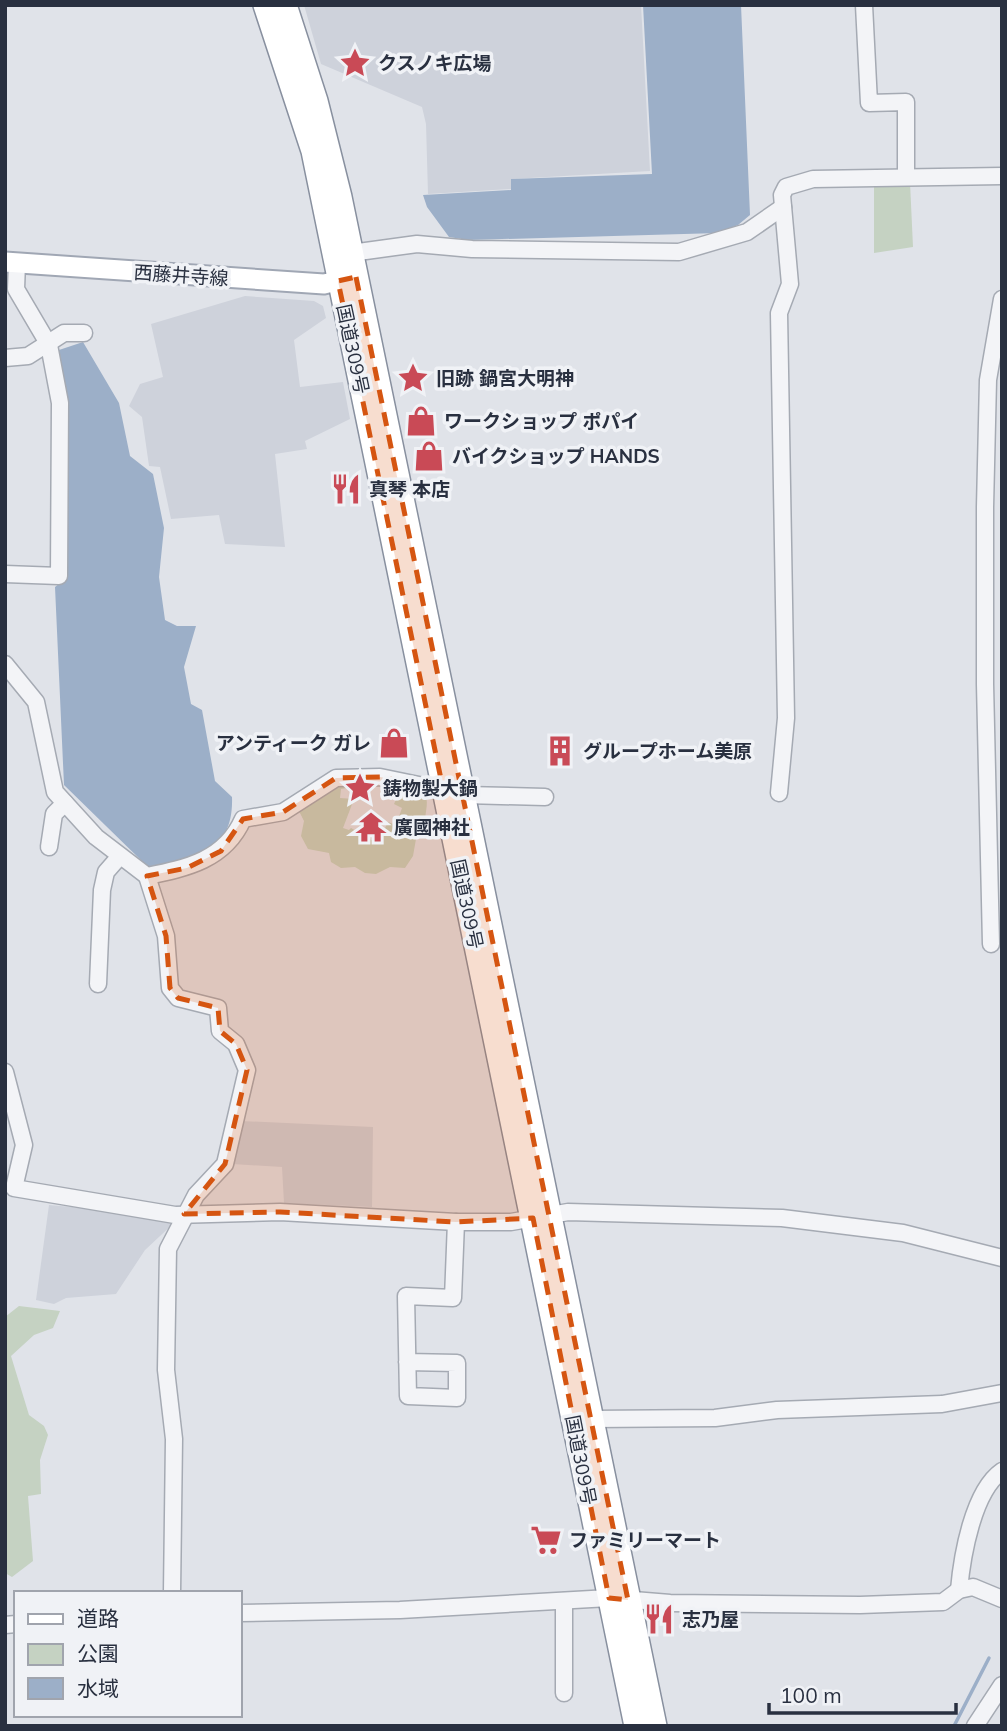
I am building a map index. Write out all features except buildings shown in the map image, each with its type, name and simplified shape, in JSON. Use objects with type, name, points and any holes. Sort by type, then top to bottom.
[{"type":"highway","name":"国道309号","points":[[265,5],[313,151],[347,279],[618,1599],[655,1726]]},
{"type":"highway","name":"国道309号","points":[[285,5],[316,101],[351,253],[347,279]]},
{"type":"highway","name":"国道309号","points":[[541,1216],[592,1419],[636,1726]]},
{"type":"main road","name":"西藤井寺線","points":[[11,262],[324,284],[347,279]]},
{"type":"street","points":[[864,5],[869,103],[905,102],[906,177]]},
{"type":"street","points":[[779,793],[786,718],[779,313],[790,284],[782,195],[786,187],[813,179],[1002,176]]},
{"type":"street","points":[[351,253],[417,244],[472,249],[679,252],[747,232],[783,207]]},
{"type":"street","points":[[5,574],[59,576],[62,430],[49,345],[16,289],[11,262]]},
{"type":"street","points":[[992,944],[995,800],[985,684],[988,380],[1002,299]]},
{"type":"street","points":[[5,359],[28,356],[64,333],[84,333]]},
{"type":"street","points":[[5,664],[36,702],[55,792],[96,837],[147,876],[166,936],[170,988],[178,998],[218,1008],[220,1031],[236,1044],[247,1070],[225,1164],[196,1195],[168,1249],[166,1370],[174,1438],[172,1591]]},
{"type":"street","points":[[147,876],[187,868],[221,851],[243,820],[283,812],[337,778],[380,776],[466,795],[545,797]]},
{"type":"street","points":[[49,847],[54,814],[65,803]]},
{"type":"street","points":[[98,984],[102,890],[106,872],[120,856]]},
{"type":"street","points":[[5,1072],[24,1146],[14,1188],[184,1214],[280,1212],[456,1222],[511,1222],[568,1212],[782,1218],[902,1233],[1002,1258]]},
{"type":"street","points":[[407,1362],[406,1296],[453,1298],[456,1222]]},
{"type":"street","points":[[592,1419],[715,1418],[777,1410],[942,1404],[1002,1393]]},
{"type":"street","points":[[959,1590],[963,1545],[979,1504],[1002,1471]]},
{"type":"street","points":[[242,1614],[400,1610],[618,1599],[860,1605],[943,1602],[959,1590],[973,1587],[1002,1599]]},
{"type":"street","points":[[564,1601],[564,1693]]},
{"type":"street","points":[[975,1726],[1002,1685]]},
{"type":"highlighted area","points":[[356,277],[628,1600],[609,1598],[533,1218],[456,1222],[280,1212],[184,1214],[225,1164],[247,1070],[236,1044],[220,1031],[218,1008],[178,998],[170,988],[166,936],[147,876],[187,868],[221,851],[243,819],[283,812],[336,778],[380,777],[443,789],[338,281]]},
{"type":"shaded area","points":[[304,5],[641,5],[650,171],[512,179],[511,189],[428,194],[426,124],[422,107],[321,64]]},
{"type":"shaded area","points":[[245,296],[314,301],[323,306],[326,318],[294,340],[300,387],[343,382],[350,419],[305,441],[307,449],[275,454],[285,547],[225,544],[219,515],[171,519],[160,467],[149,466],[142,417],[129,406],[140,384],[163,377],[151,324]]},
{"type":"shaded area","points":[[241,1121],[373,1127],[372,1207],[284,1203],[282,1167],[232,1164]]},
{"type":"shaded area","points":[[49,1205],[140,1213],[175,1222],[145,1250],[116,1294],[66,1298],[54,1304],[36,1300]]},
{"type":"green space","points":[[874,182],[910,182],[913,247],[874,253]]},
{"type":"green space","points":[[342,785],[353,787],[341,789],[340,798],[354,799],[343,828],[351,828],[373,841],[376,837],[380,838],[388,822],[396,825],[402,808],[394,804],[401,789],[425,793],[426,827],[416,839],[413,856],[405,868],[390,867],[376,874],[365,873],[355,867],[341,868],[331,862],[329,853],[308,849],[301,836],[304,821],[298,809]]},
{"type":"green space","points":[[19,1306],[60,1311],[53,1328],[34,1335],[11,1356],[29,1415],[44,1426],[48,1435],[40,1460],[41,1494],[28,1496],[33,1561],[12,1577],[5,1573],[5,1317]]},
{"type":"water","points":[[643,5],[741,5],[750,215],[738,225],[719,233],[468,240],[449,237],[427,207],[423,195],[511,190],[511,179],[652,174]]},
{"type":"water","points":[[83,342],[119,403],[130,456],[153,474],[164,528],[159,577],[165,620],[177,626],[196,626],[184,667],[191,704],[202,710],[215,781],[232,797],[231,816],[219,841],[196,856],[148,867],[64,785],[55,587],[64,580],[68,419],[59,350]]},
{"type":"waterway","points":[[954,1726],[989,1658]]},
{"type":"place","name":"クスノキ広場","points":[[355,63]]},
{"type":"place","name":"旧跡 鍋宮大明神","points":[[413,378]]},
{"type":"place","name":"ワークショップ ポパイ","points":[[421,421]]},
{"type":"place","name":"バイクショップ HANDS","points":[[429,456]]},
{"type":"place","name":"真琴 本店","points":[[346,489]]},
{"type":"place","name":"アンティーク ガレ","points":[[394,743]]},
{"type":"place","name":"グループホーム美原","points":[[560,751]]},
{"type":"place","name":"鋳物製大鍋","points":[[360,788]]},
{"type":"place","name":"廣國神社","points":[[371,827]]},
{"type":"place","name":"ファミリーマート","points":[[546,1540]]},
{"type":"place","name":"志乃屋","points":[[659,1619]]}]
